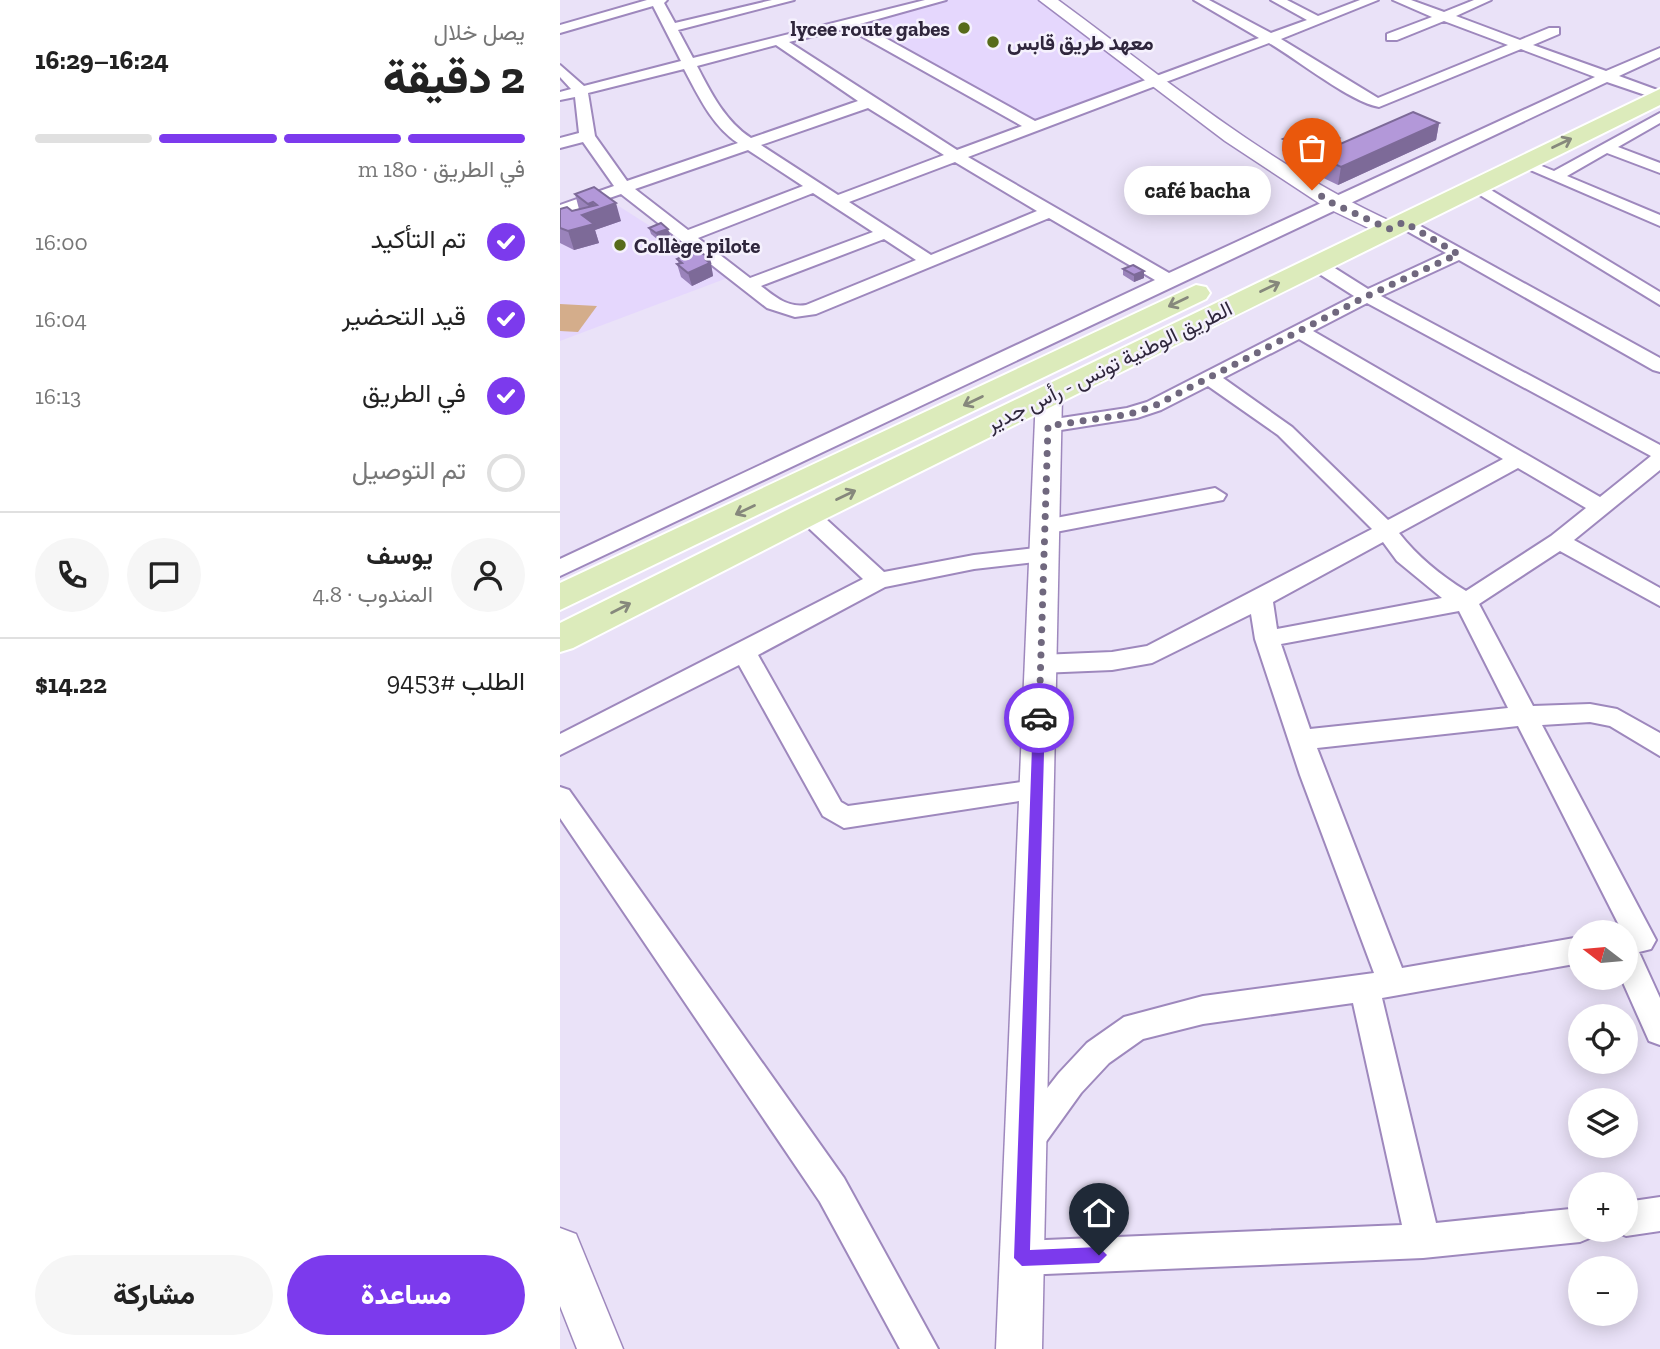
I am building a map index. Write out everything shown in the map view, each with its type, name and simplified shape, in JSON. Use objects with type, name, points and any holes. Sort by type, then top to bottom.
[{"type":"main road","name":"الطريق الوطنية تونس - رأس جدير","points":[[560,639],[807,514],[1048,411],[1316,264],[1522,163],[1660,74]]},
{"type":"main road","name":"الطريق الوطنية تونس - رأس جدير","points":[[560,598],[1362,214],[1640,89]]},
{"type":"street","points":[[560,29],[658,0],[706,97],[731,132],[927,260]]},
{"type":"street","points":[[671,28],[788,0]]},
{"type":"street","points":[[560,96],[940,0]]},
{"type":"street","points":[[1047,0],[1232,137],[1332,203],[1397,225],[1458,254],[1660,366]]},
{"type":"street","points":[[1200,0],[1309,60],[1369,101],[1379,103],[1554,31]]},
{"type":"street","points":[[1278,0],[1315,19]]},
{"type":"street","points":[[1399,0],[1640,89]]},
{"type":"street","points":[[1392,37],[1485,0]]},
{"type":"street","points":[[836,201],[1362,1]]},
{"type":"street","points":[[848,23],[1032,126]]},
{"type":"street","points":[[777,40],[867,103],[952,156],[1170,281]]},
{"type":"street","points":[[560,568],[1332,203],[1640,89],[1660,52]]},
{"type":"street","points":[[560,69],[581,91],[587,136],[624,189],[773,304],[794,312],[802,312],[1050,212]]},
{"type":"street","points":[[560,210],[867,103]]},
{"type":"street","points":[[1554,177],[1660,117]]},
{"type":"street","points":[[560,142],[587,136]]},
{"type":"street","points":[[1605,147],[1660,168]]},
{"type":"street","points":[[1522,163],[1660,221]]},
{"type":"street","points":[[1476,186],[1660,300]]},
{"type":"street","points":[[684,237],[814,187]]},
{"type":"street","points":[[747,285],[885,233]]},
{"type":"street","points":[[1019,1349],[1048,411],[1130,414],[1154,406],[1367,296],[1458,254]]},
{"type":"street","points":[[1267,639],[1377,615],[1466,602],[1559,541],[1659,459],[1367,296],[1316,264]]},
{"type":"street","points":[[1299,331],[1600,506]]},
{"type":"street","points":[[1208,377],[1285,432],[1385,530],[1405,556],[1435,583],[1466,602],[1626,920]]},
{"type":"street","points":[[1040,664],[1112,661],[1152,654],[1261,599],[1518,459]]},
{"type":"street","points":[[560,745],[880,581],[974,562],[1215,495]]},
{"type":"street","points":[[807,514],[880,581]]},
{"type":"street","points":[[1559,541],[1660,598]]},
{"type":"street","points":[[1261,599],[1267,639],[1379,985],[1423,1241]]},
{"type":"street","points":[[744,652],[832,809],[844,817],[1036,790]]},
{"type":"street","points":[[1301,740],[1525,716],[1604,715],[1617,719],[1660,746]]},
{"type":"street","points":[[560,797],[569,828],[832,1190],[919,1349]]},
{"type":"street","points":[[1638,944],[1660,1031]]},
{"type":"street","points":[[1026,1142],[1070,1083],[1098,1054],[1135,1027],[1203,1010],[1379,985],[1568,952]]},
{"type":"street","points":[[1638,1217],[1660,1214]]},
{"type":"street","points":[[1022,1258],[1423,1241],[1568,1226]]},
{"type":"street","points":[[560,1250],[600,1349]]},
{"type":"shaded area","name":"معهد طريق قابس","points":[[940,0],[1046,0],[1146,79],[1028,123],[848,23]]},
{"type":"shaded area","name":"Collège pilote","points":[[606,198],[730,277],[560,341],[560,213]]},
{"type":"shaded area","points":[[560,304],[597,306],[578,332],[560,331]]},
{"type":"building","points":[[1413,112],[1439,123],[1341,167],[1315,155]]},
{"type":"building","points":[[1303,130],[1315,135],[1309,137],[1314,140],[1327,133],[1339,138],[1311,151],[1283,139]]},
{"type":"building","points":[[594,187],[616,203],[582,215],[594,224],[568,231],[560,228],[560,209],[567,207],[572,211],[597,205],[593,202],[588,204],[575,194]]},
{"type":"building","points":[[661,223],[668,229],[656,233],[649,228]]},
{"type":"building","points":[[696,250],[710,258],[706,260],[710,263],[688,273],[677,264],[682,263],[677,259]]},
{"type":"building","points":[[1133,265],[1144,271],[1134,275],[1123,269]]},
{"type":"way so far","points":[[1039,718],[1048,426],[1130,414],[1154,406],[1367,296],[1458,254],[1404,222],[1389,229],[1362,214],[1332,203],[1312,190]]},
{"type":"place","name":"lycee route gabes","points":[[964,28]]},
{"type":"place","name":"معهد طريق قابس","points":[[993,42]]},
{"type":"place","name":"café bacha","points":[[1312,190]]},
{"type":"place","name":"Collège pilote","points":[[620,245]]},
{"type":"route","points":[[1039,718],[1022,1258],[1099,1255]]}]
